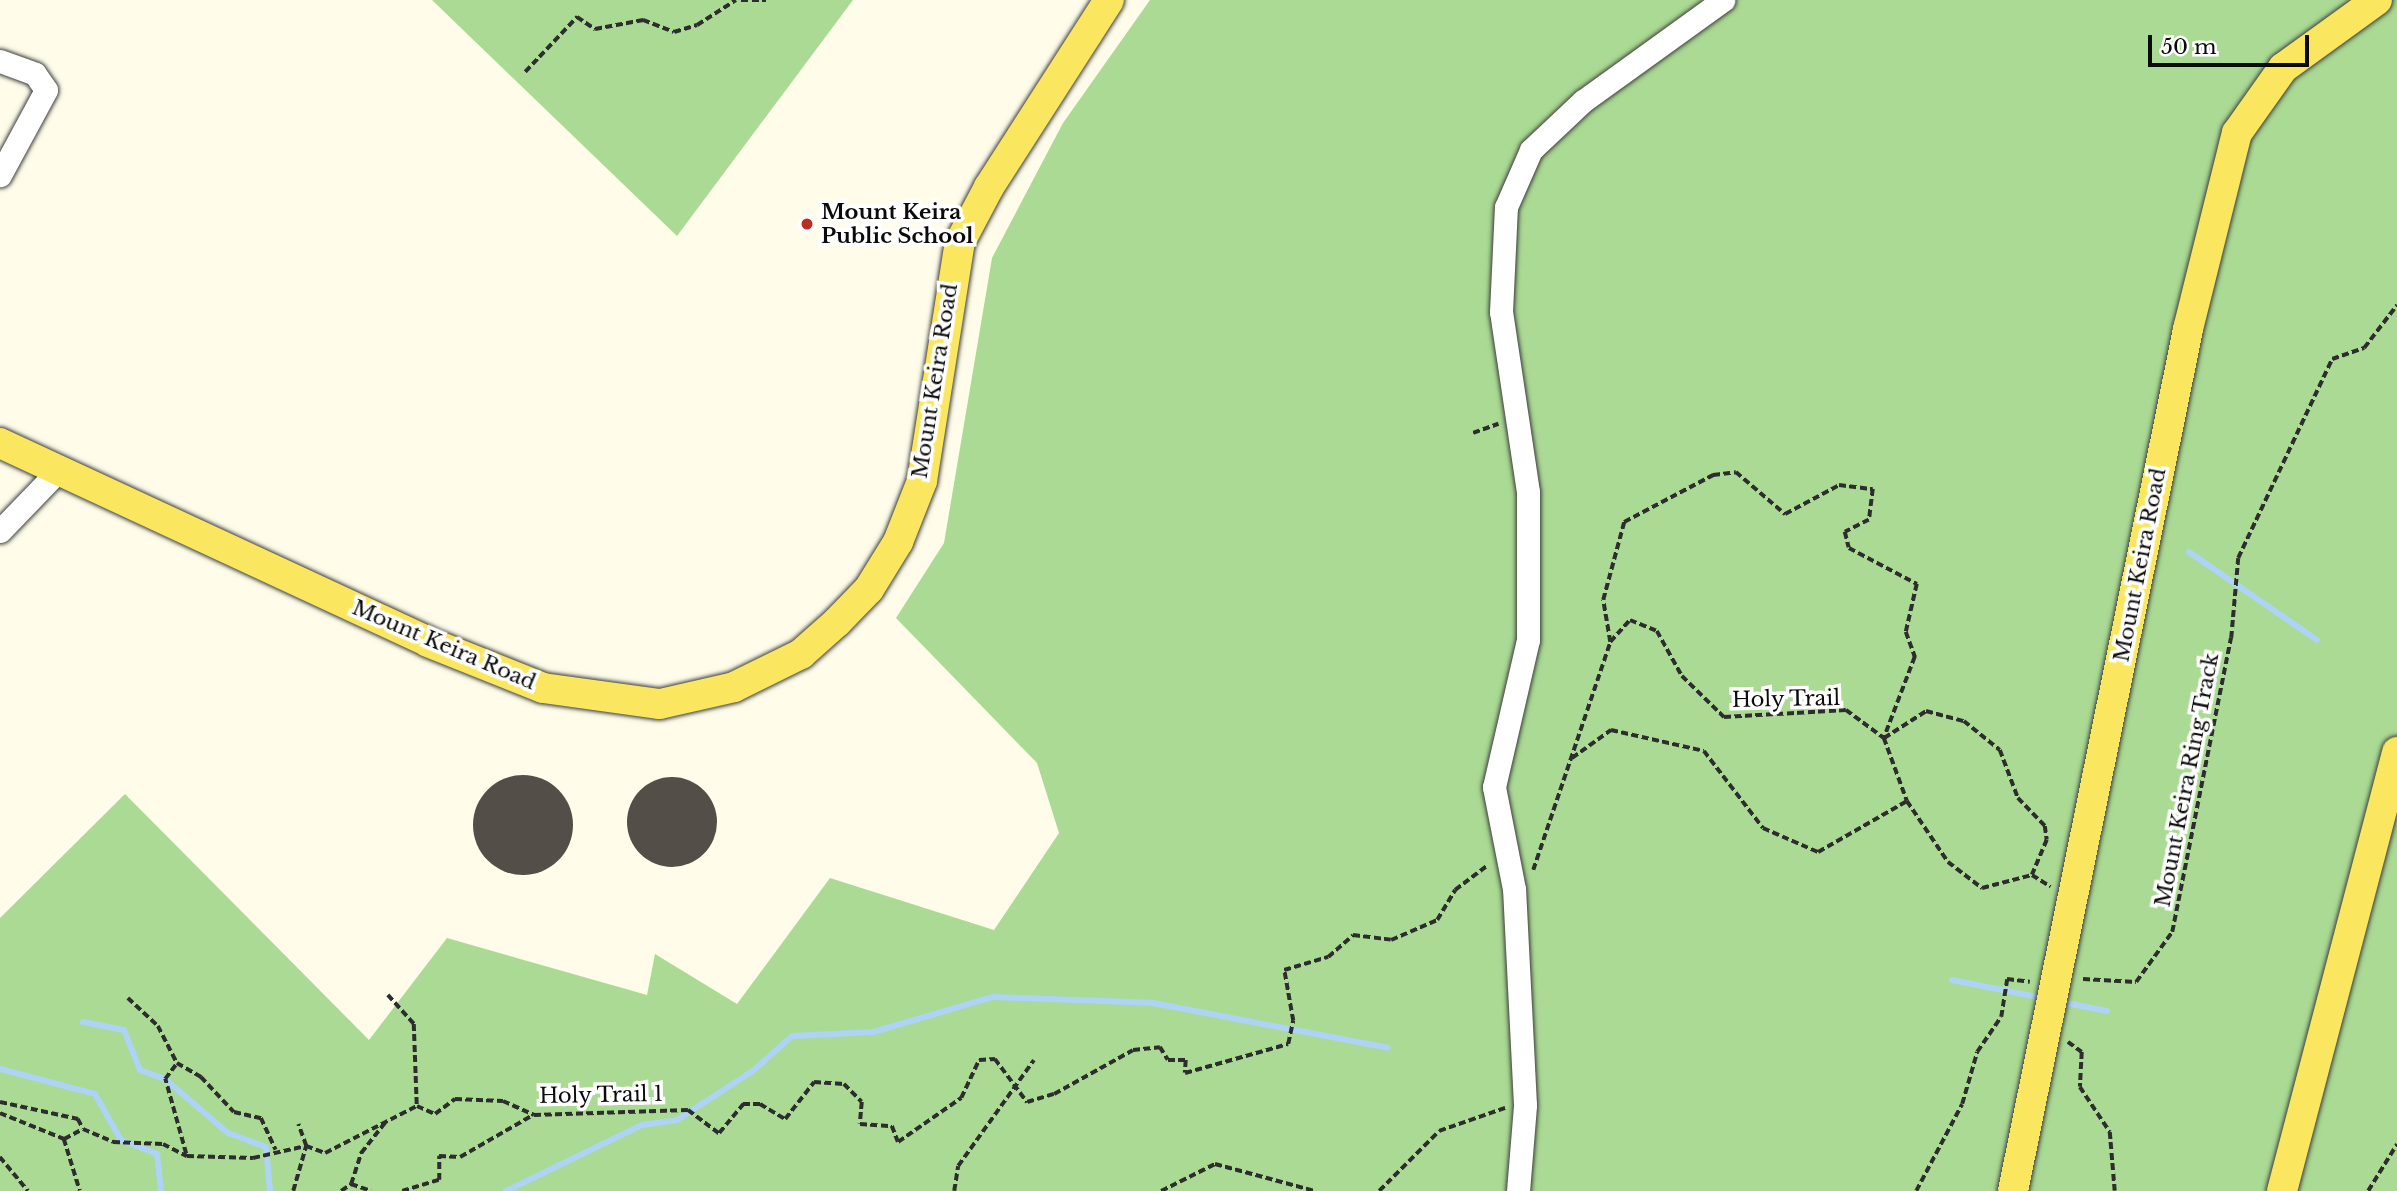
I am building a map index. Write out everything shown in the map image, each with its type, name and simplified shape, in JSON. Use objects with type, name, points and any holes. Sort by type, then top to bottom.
[{"type":"main road","name":"Mount Keira Road","points":[[0,443],[428,642],[543,688],[660,704],[734,688],[770,672],[837,622],[869,589],[898,542],[922,481],[960,242],[989,187],[1109,0]]},
{"type":"main road","name":"Mount Keira Road","points":[[2013,1191],[2188,328],[2237,133],[2283,68],[2377,0]]},
{"type":"main road","points":[[2281,1191],[2397,752]]},
{"type":"street","points":[[1518,1191],[1525,1105],[1514,889],[1494,787],[1528,640],[1528,492],[1513,418],[1502,240],[1506,207],[1531,150],[1583,101],[1723,0]]},
{"type":"street","points":[[0,61],[35,74],[46,90],[0,175]]},
{"type":"street","points":[[0,531],[58,471]]},
{"type":"path","points":[[525,72],[577,17],[595,29],[643,20],[674,32],[697,25],[738,0],[765,0]]},
{"type":"path","name":"Mount Keira Ring Track","points":[[1916,1191],[1962,1104],[1977,1052],[2001,1017],[2007,979],[2052,1003],[2097,976],[2136,982],[2172,932],[2231,638],[2238,558],[2332,359],[2364,348],[2397,305]]},
{"type":"path","points":[[1472,433],[1513,418]]},
{"type":"path","points":[[1514,889],[1538,866],[1610,642],[1603,600],[1624,522],[1713,475],[1736,472],[1785,514],[1839,485],[1873,489],[1869,520],[1845,532],[1849,548],[1917,584],[1906,632],[1915,657],[1884,738],[1906,801],[1948,862],[1982,888],[2032,875],[2073,901]]},
{"type":"path","name":"Holy Trail","points":[[1610,642],[1630,620],[1657,631],[1682,676],[1724,718],[1846,710],[1884,738]]},
{"type":"path","points":[[1884,738],[1926,711],[1964,721],[2000,750],[2018,798],[2045,827],[2047,841],[2032,875]]},
{"type":"path","points":[[1572,759],[1611,730],[1704,751],[1763,828],[1818,852],[1906,801]]},
{"type":"path","points":[[1012,1088],[1027,1102],[1054,1094],[1133,1049],[1160,1047],[1168,1060],[1186,1060],[1185,1073],[1288,1044],[1293,1021],[1284,970],[1328,957],[1353,935],[1391,940],[1437,920],[1455,890],[1507,851]]},
{"type":"path","points":[[388,995],[414,1024],[417,1106]]},
{"type":"path","points":[[128,998],[158,1026],[177,1063],[201,1077],[234,1112],[261,1118],[276,1150]]},
{"type":"path","points":[[2052,1003],[2082,1052],[2080,1087],[2110,1132],[2115,1191]]},
{"type":"path","name":"Holy Trail 1","points":[[187,1156],[253,1158],[276,1150],[306,1146],[325,1153],[390,1117],[417,1106],[435,1114],[455,1099],[503,1101],[534,1115],[688,1110],[719,1133],[743,1104],[760,1104],[785,1119],[814,1082],[844,1084],[862,1102],[860,1124],[892,1126],[898,1142],[961,1098],[979,1060],[995,1059],[1012,1088]]},
{"type":"path","points":[[954,1191],[958,1166],[1034,1060]]},
{"type":"path","points":[[177,1063],[165,1079],[187,1156]]},
{"type":"path","points":[[0,1101],[78,1119],[83,1129],[113,1142],[163,1143],[187,1156]]},
{"type":"path","points":[[1379,1191],[1439,1131],[1486,1112],[1525,1105]]},
{"type":"path","points":[[0,1113],[64,1139],[83,1129]]},
{"type":"path","points":[[402,1191],[439,1180],[439,1156],[460,1157],[534,1115]]},
{"type":"path","points":[[341,1191],[351,1184],[361,1153],[390,1117]]},
{"type":"path","points":[[293,1191],[306,1146],[298,1124]]},
{"type":"path","points":[[64,1139],[80,1191]]},
{"type":"path","points":[[2368,1191],[2397,1144]]},
{"type":"path","points":[[0,1157],[29,1191]]},
{"type":"path","points":[[1161,1191],[1215,1164],[1315,1191]]},
{"type":"path","points":[[351,1184],[371,1191]]},
{"type":"green space","points":[[432,0],[853,0],[677,236]]},
{"type":"green space","points":[[1150,0],[2397,0],[2397,1191],[0,1191],[0,918],[125,794],[369,1040],[447,938],[647,995],[655,954],[737,1004],[830,878],[994,930],[1059,833],[1037,763],[896,618],[944,543],[992,258],[1063,123]]},
{"type":"building","points":[[523,775],[542,779],[558,790],[569,806],[573,825],[569,844],[558,860],[542,871],[523,875],[504,871],[488,860],[477,844],[473,825],[477,806],[488,790],[504,779]]},
{"type":"building","points":[[672,777],[689,780],[704,790],[714,805],[717,822],[714,839],[704,854],[689,864],[672,867],[655,864],[640,854],[630,839],[627,822],[630,805],[640,790],[655,780]]},
{"type":"waterway","points":[[2189,552],[2317,640]]},
{"type":"waterway","points":[[1952,980],[2043,998]]},
{"type":"waterway","points":[[506,1191],[642,1125],[677,1120],[754,1070],[792,1036],[873,1032],[993,997],[1153,1003],[1388,1048]]},
{"type":"waterway","points":[[2061,1002],[2107,1011]]},
{"type":"waterway","points":[[83,1022],[124,1030],[140,1070],[165,1079],[228,1133],[266,1147],[270,1191]]},
{"type":"waterway","points":[[0,1069],[95,1094],[121,1140],[157,1154],[161,1191]]},
{"type":"place","name":"Mount Keira Public School","points":[[807,224]]}]
